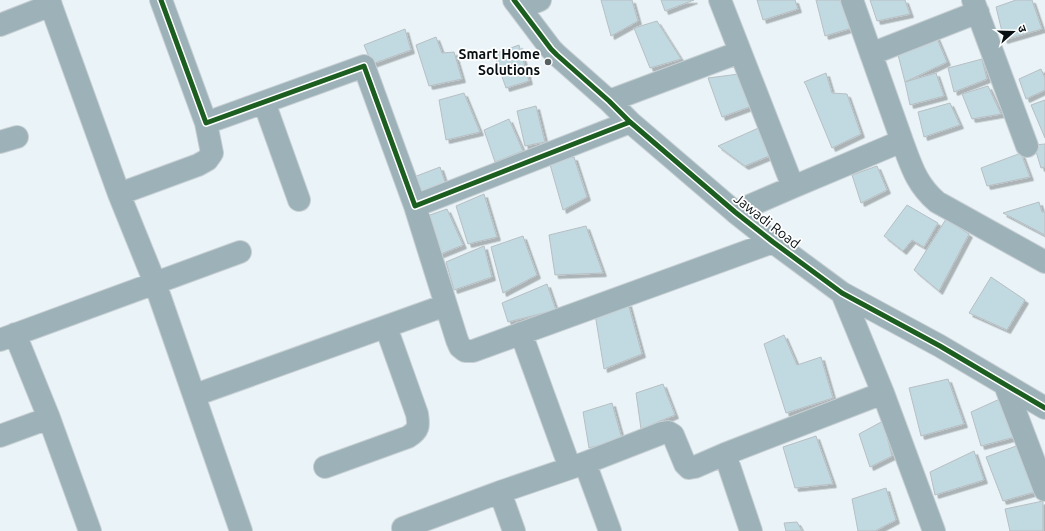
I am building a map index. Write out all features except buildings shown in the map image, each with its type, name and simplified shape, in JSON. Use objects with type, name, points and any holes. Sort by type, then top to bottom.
[{"type":"street","points":[[119,194],[198,165],[207,160],[212,153],[206,123],[161,0]]},
{"type":"street","points":[[720,0],[793,187]]},
{"type":"street","points":[[852,0],[902,141],[920,184],[937,202],[1045,262]]},
{"type":"street","points":[[0,25],[50,3],[119,194],[155,283],[241,531]]},
{"type":"street","name":"Jawadi Road","points":[[525,3],[551,50],[609,101],[630,122],[773,242],[842,293],[940,346],[1045,408]]},
{"type":"street","points":[[871,54],[975,6],[1027,146]]},
{"type":"street","points":[[609,101],[740,52]]},
{"type":"street","points":[[206,123],[364,66],[415,206],[456,340],[460,347],[465,351],[473,350],[773,242]]},
{"type":"street","points":[[264,102],[299,200]]},
{"type":"street","points":[[415,206],[630,122]]},
{"type":"street","points":[[736,212],[902,141]]},
{"type":"street","points":[[90,531],[49,418],[8,337],[240,252]]},
{"type":"street","points":[[842,293],[883,393],[930,530]]},
{"type":"street","points":[[195,395],[446,305]]},
{"type":"street","points":[[325,467],[408,437],[416,432],[419,424],[417,414],[386,327]]},
{"type":"street","points":[[521,333],[578,466],[610,531]]},
{"type":"street","points":[[1005,385],[1045,490]]},
{"type":"street","points":[[400,530],[500,492],[578,466],[662,433],[668,432],[673,435],[684,464],[689,468],[695,467],[883,393]]},
{"type":"street","points":[[0,436],[49,418]]},
{"type":"street","points":[[725,454],[751,531]]},
{"type":"street","points":[[500,492],[514,531]]},
{"type":"cycle path","points":[[161,0],[206,123],[364,66],[415,206],[630,122]]},
{"type":"cycle path","points":[[514,0],[557,55],[609,101],[630,122],[735,212],[773,242],[842,293],[940,346],[1045,408]]},
{"type":"place","name":"Smart Home Solutions","points":[[548,62]]}]
